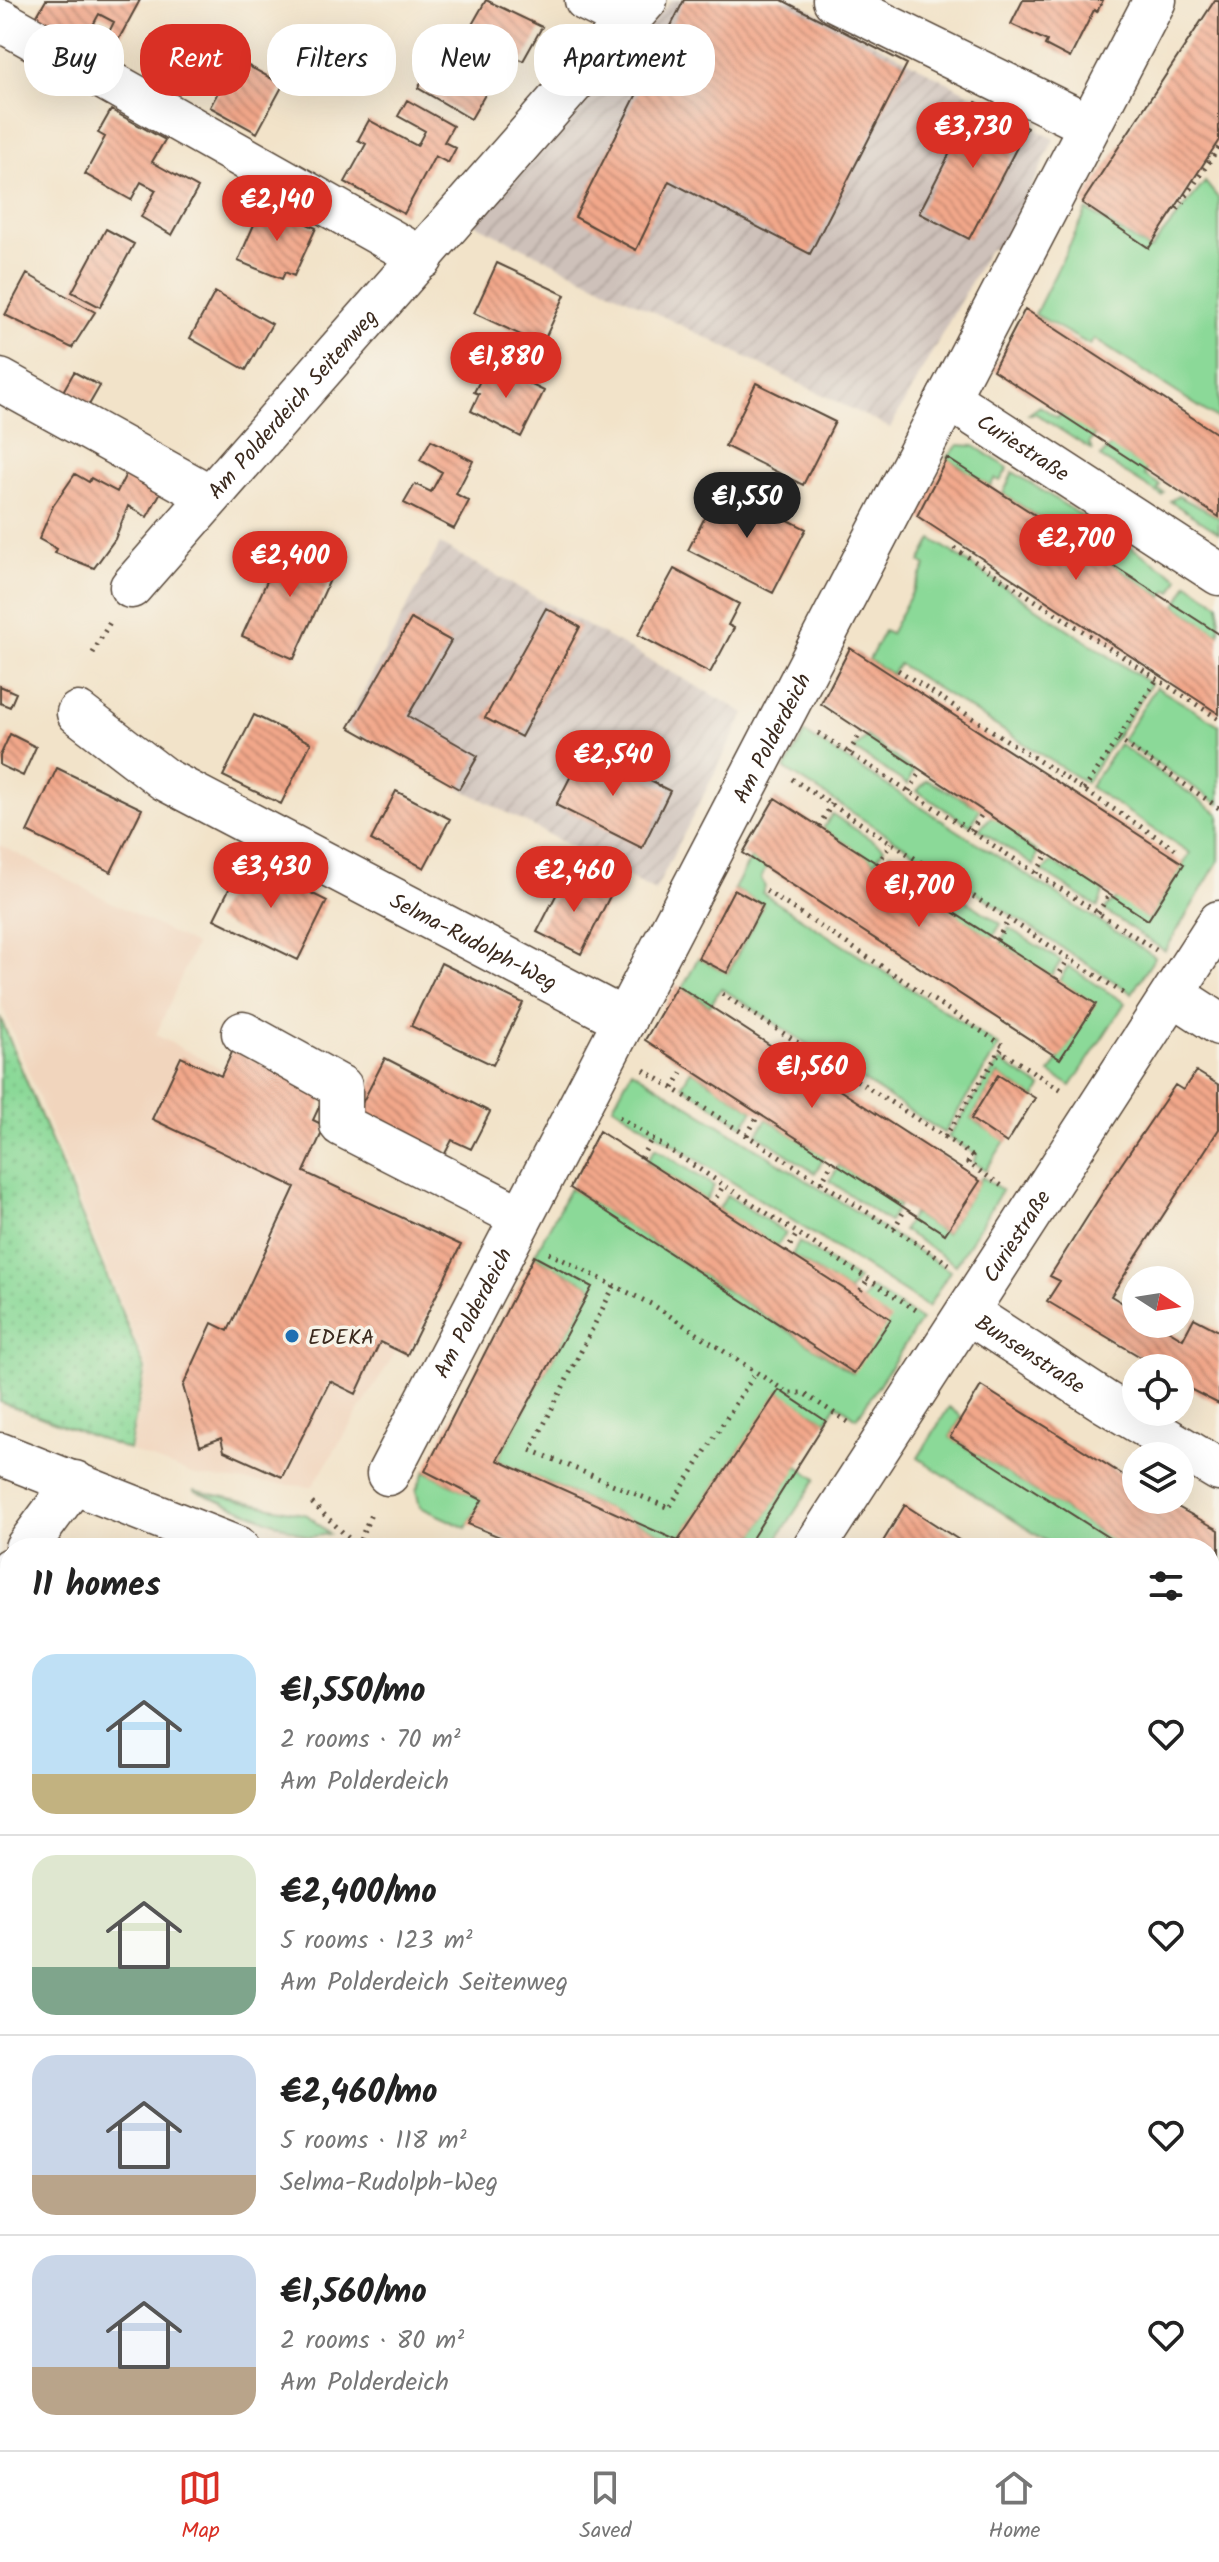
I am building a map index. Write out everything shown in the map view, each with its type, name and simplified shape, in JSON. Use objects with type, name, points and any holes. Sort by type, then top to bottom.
[{"type":"street","name":"Am Polderdeich Seitenweg","points":[[123,600],[210,496],[637,10],[586,0]]},
{"type":"street","points":[[834,0],[1089,125]]},
{"type":"street","name":"Am Polderdeich","points":[[388,1474],[1155,0]]},
{"type":"street","points":[[0,20],[422,258]]},
{"type":"street","points":[[0,380],[210,496]]},
{"type":"street","name":"Curiestraße","points":[[948,398],[1219,574]]},
{"type":"street","name":"Selma-Rudolph-Weg","points":[[78,713],[164,779],[625,1020]]},
{"type":"street","name":"Curiestraße","points":[[821,1538],[882,1444],[952,1301],[1158,984],[1219,922]]},
{"type":"street","points":[[1158,984],[1219,1024]]},
{"type":"street","points":[[243,1033],[341,1087],[341,1125],[521,1217]]},
{"type":"street","name":"Bunsenstraße","points":[[952,1301],[1105,1402],[1219,1470]]},
{"type":"street","points":[[0,1454],[213,1538]]},
{"type":"street","points":[[33,1538],[75,1482]]},
{"type":"path","points":[[1172,211],[1175,213],[1216,149]]},
{"type":"path","points":[[954,548],[1219,719]]},
{"type":"path","points":[[93,653],[123,600]]},
{"type":"path","points":[[898,670],[1180,852]]},
{"type":"path","points":[[1084,790],[1157,679]]},
{"type":"path","points":[[815,731],[1098,913],[1158,984]]},
{"type":"path","points":[[849,753],[861,732]]},
{"type":"path","points":[[1118,739],[1219,808]]},
{"type":"path","points":[[909,791],[921,771]]},
{"type":"path","points":[[789,776],[1069,958],[1158,984]]},
{"type":"path","points":[[819,826],[832,804]]},
{"type":"path","points":[[971,831],[984,811]]},
{"type":"path","points":[[878,864],[891,843]]},
{"type":"path","points":[[1036,873],[1048,853]]},
{"type":"path","points":[[936,902],[950,881]]},
{"type":"path","points":[[766,891],[1004,1046],[945,1137]]},
{"type":"path","points":[[1098,913],[1110,893]]},
{"type":"path","points":[[997,940],[1009,919]]},
{"type":"path","points":[[1056,979],[1069,958]]},
{"type":"path","points":[[722,994],[945,1137],[972,1156],[968,1163],[1013,1193]]},
{"type":"path","points":[[1000,1051],[1073,1097]]},
{"type":"path","points":[[673,1088],[685,1067]]},
{"type":"path","points":[[641,1068],[894,1229],[952,1301]]},
{"type":"path","points":[[606,1108],[869,1278],[952,1301]]},
{"type":"path","points":[[747,1135],[759,1114]]},
{"type":"path","points":[[641,1158],[652,1138]]},
{"type":"path","points":[[821,1183],[833,1161]]},
{"type":"path","points":[[712,1204],[724,1185]]},
{"type":"path","points":[[894,1229],[905,1209]]},
{"type":"path","points":[[786,1252],[798,1232]]},
{"type":"path","points":[[547,1252],[653,1305],[788,1393],[803,1393],[882,1444]]},
{"type":"path","points":[[856,1297],[869,1278]]},
{"type":"path","points":[[614,1286],[531,1450],[669,1508],[756,1372]]},
{"type":"path","points":[[312,1503],[349,1538]]},
{"type":"shaded area","points":[[672,0],[793,0],[1054,139],[1007,241],[988,251],[890,428],[473,223],[586,96],[715,96],[715,24],[651,24]]},
{"type":"shaded area","points":[[440,544],[745,713],[655,891],[345,727]]},
{"type":"shaded area","points":[[0,845],[195,945],[156,1035],[326,1123],[313,1169],[465,1240],[312,1487],[200,1477],[131,1451],[148,1369],[0,1001]]},
{"type":"green space","points":[[1205,182],[1219,199],[1219,420],[1094,339],[1090,345],[1035,314],[1087,210],[1150,250]]},
{"type":"green space","points":[[1040,406],[1058,418],[1061,413],[1095,435],[1089,444],[1093,451],[1036,414],[1029,414]]},
{"type":"green space","points":[[958,445],[974,446],[1008,468],[1000,481],[995,478],[990,486],[947,458]]},
{"type":"green space","points":[[1111,446],[1147,469],[1144,475],[1160,485],[1158,490],[1164,493],[1162,496],[1100,457]]},
{"type":"green space","points":[[1013,472],[1093,523],[1085,536],[1081,534],[1076,541],[1003,494]]},
{"type":"green space","points":[[1178,496],[1219,517],[1219,533],[1170,501]]},
{"type":"green space","points":[[1101,528],[1179,578],[1172,592],[1168,590],[1163,597],[1090,550]]},
{"type":"green space","points":[[932,539],[1151,684],[1086,783],[899,664],[892,674],[869,660],[884,631],[890,634],[926,566],[920,562]]},
{"type":"green space","points":[[1188,583],[1219,604],[1219,634],[1176,606]]},
{"type":"green space","points":[[1156,687],[1219,725],[1219,804],[1122,740]]},
{"type":"green space","points":[[805,733],[1155,957],[1132,993],[785,769]]},
{"type":"green space","points":[[867,736],[913,771],[908,785],[854,749]]},
{"type":"green space","points":[[1119,744],[1219,814],[1219,860],[1165,951],[1104,910],[1117,898],[1149,919],[1190,853],[1090,787]]},
{"type":"green space","points":[[927,780],[980,808],[971,826],[917,791]]},
{"type":"green space","points":[[832,814],[884,848],[875,862],[823,829]]},
{"type":"green space","points":[[992,816],[1020,834],[1017,839],[1037,852],[1034,866],[979,829]]},
{"type":"green space","points":[[891,853],[943,885],[934,901],[882,867]]},
{"type":"green space","points":[[751,858],[766,868],[761,878],[765,887],[762,893],[999,1046],[944,1133],[721,988],[710,1006],[683,988],[698,958],[728,973],[763,905],[734,889]]},
{"type":"green space","points":[[1052,862],[1071,874],[1074,870],[1104,890],[1098,907],[1042,871]]},
{"type":"green space","points":[[950,890],[1001,924],[992,938],[941,905]]},
{"type":"green space","points":[[1009,928],[1061,961],[1051,976],[1000,943]]},
{"type":"green space","points":[[1068,966],[1125,1003],[1071,1086],[1050,1073],[1095,1004],[1059,981]]},
{"type":"green space","points":[[0,1017],[145,1369],[129,1450],[0,1402]]},
{"type":"green space","points":[[1000,1061],[1041,1087],[1035,1098],[998,1075],[971,1119],[1005,1141],[986,1170],[973,1162],[977,1155],[948,1137]]},
{"type":"green space","points":[[632,1070],[950,1271],[928,1307],[613,1106]]},
{"type":"green space","points":[[691,1070],[753,1110],[743,1126],[682,1085]]},
{"type":"green space","points":[[767,1119],[825,1156],[815,1173],[757,1134]]},
{"type":"green space","points":[[655,1148],[714,1186],[706,1200],[647,1162]]},
{"type":"green space","points":[[839,1165],[899,1205],[889,1222],[830,1181]]},
{"type":"green space","points":[[982,1177],[1002,1190],[956,1265],[903,1230],[913,1214],[945,1234]]},
{"type":"green space","points":[[570,1188],[853,1373],[862,1301],[871,1288],[921,1320],[857,1418],[837,1404],[826,1421],[779,1391],[680,1538],[671,1538],[497,1460],[592,1287],[534,1256]]},
{"type":"green space","points":[[727,1195],[786,1233],[777,1246],[719,1209]]},
{"type":"green space","points":[[799,1242],[858,1279],[849,1292],[792,1255]]},
{"type":"green space","points":[[949,1407],[962,1417],[950,1437],[1109,1538],[1042,1538],[918,1458]]},
{"type":"green space","points":[[797,1465],[816,1479],[778,1538],[758,1538],[754,1535]]},
{"type":"green space","points":[[425,1471],[482,1500],[466,1528],[420,1507],[416,1490]]},
{"type":"green space","points":[[193,1490],[307,1515],[329,1534],[309,1537]]},
{"type":"building","points":[[46,0],[140,0],[124,29],[124,24],[113,24],[99,14],[94,24],[44,24],[35,19]]},
{"type":"building","points":[[486,0],[536,24],[534,41],[523,61],[518,58],[518,24],[472,24]]},
{"type":"building","points":[[684,0],[782,0],[907,64],[810,254],[669,181],[636,250],[575,217],[636,96],[715,96],[715,24],[672,24]]},
{"type":"building","points":[[1023,0],[1103,0],[1097,12],[1094,10],[1070,58],[1045,45],[1047,41],[1011,24]]},
{"type":"building","points":[[1215,0],[1219,0],[1219,140],[1149,248],[1082,203]]},
{"type":"building","points":[[251,67],[267,76],[267,96],[277,96],[257,133],[210,107],[216,96],[251,96]]},
{"type":"building","points":[[432,96],[484,96],[471,119]]},
{"type":"building","points":[[407,100],[453,126],[444,142],[456,148],[448,163],[435,156],[404,214],[345,182],[366,144],[358,140],[369,120],[417,146],[425,131],[398,116]]},
{"type":"building","points":[[976,102],[1027,128],[969,239],[919,213]]},
{"type":"building","points":[[111,110],[165,140],[152,162],[198,188],[172,235],[141,217],[156,190],[141,182],[131,200],[85,174],[105,137],[98,133]]},
{"type":"building","points":[[263,204],[316,228],[294,276],[285,272],[282,279],[238,261]]},
{"type":"building","points":[[106,229],[134,244],[100,307],[72,292]]},
{"type":"building","points":[[497,263],[565,295],[542,345],[474,313]]},
{"type":"building","points":[[27,274],[95,312],[72,348],[5,315]]},
{"type":"building","points":[[215,292],[272,324],[246,370],[190,338]]},
{"type":"building","points":[[1025,309],[1219,435],[1219,517],[993,370]]},
{"type":"building","points":[[489,364],[544,391],[521,437],[471,411],[479,394],[474,392]]},
{"type":"building","points":[[74,372],[100,386],[82,417],[57,402]]},
{"type":"building","points":[[756,383],[835,422],[803,485],[725,446]]},
{"type":"building","points":[[431,440],[473,461],[456,494],[469,501],[454,529],[404,503],[415,484],[431,492],[442,472],[420,460]]},
{"type":"building","points":[[947,458],[1219,634],[1219,714],[917,516]]},
{"type":"building","points":[[131,464],[166,483],[147,517],[128,506],[115,539],[94,568],[55,553],[57,549],[39,539],[53,506],[75,474],[89,482],[91,478],[117,492]]},
{"type":"building","points":[[721,486],[806,529],[773,593],[688,550]]},
{"type":"building","points":[[286,539],[338,562],[294,659],[242,636]]},
{"type":"building","points":[[674,569],[739,604],[728,625],[734,628],[710,673],[638,635]]},
{"type":"building","points":[[546,608],[580,627],[521,737],[485,718]]},
{"type":"building","points":[[411,619],[451,641],[408,716],[478,756],[459,789],[349,727]]},
{"type":"building","points":[[850,648],[1184,864],[1148,920],[821,704]]},
{"type":"building","points":[[0,686],[16,693],[10,707],[0,703]]},
{"type":"building","points":[[254,715],[311,743],[281,804],[223,776]]},
{"type":"building","points":[[10,734],[36,747],[23,776],[0,765],[0,756]]},
{"type":"building","points":[[585,748],[670,791],[642,848],[556,805]]},
{"type":"building","points":[[57,768],[142,809],[111,872],[27,832]]},
{"type":"building","points":[[396,791],[450,819],[424,868],[371,840]]},
{"type":"building","points":[[775,798],[1096,1004],[1060,1059],[743,853]]},
{"type":"building","points":[[244,859],[327,901],[298,960],[214,919]]},
{"type":"building","points":[[567,874],[610,896],[581,954],[537,932]]},
{"type":"building","points":[[734,889],[763,905],[727,973],[698,958]]},
{"type":"building","points":[[441,963],[523,1003],[493,1065],[411,1026]]},
{"type":"building","points":[[677,985],[980,1181],[945,1234],[645,1040]]},
{"type":"building","points":[[233,1050],[325,1094],[313,1120],[325,1126],[304,1172],[461,1245],[407,1355],[380,1342],[356,1394],[330,1381],[282,1477],[224,1451],[221,1438],[200,1446],[183,1386],[212,1323],[228,1331],[295,1187],[152,1119],[181,1057],[221,1076]]},
{"type":"building","points":[[385,1058],[490,1112],[471,1149],[452,1140],[438,1167],[352,1123]]},
{"type":"building","points":[[1196,1071],[1219,1085],[1219,1129],[1130,1266],[1122,1266],[1122,1279],[1111,1296],[1122,1303],[1122,1338],[1194,1338],[1194,1318],[1219,1331],[1219,1404],[1194,1391],[1194,1354],[1136,1354],[1047,1301],[1060,1281],[1050,1276],[1110,1181],[1175,1085],[1183,1090]]},
{"type":"building","points":[[998,1075],[1035,1098],[1007,1143],[971,1119]]},
{"type":"building","points":[[599,1131],[891,1319],[854,1373],[570,1188]]},
{"type":"building","points":[[534,1256],[592,1287],[497,1460],[671,1538],[502,1538],[468,1524],[482,1500],[425,1471]]},
{"type":"building","points":[[981,1386],[1122,1474],[1122,1514],[1190,1514],[1219,1530],[1219,1538],[1109,1538],[950,1437]]},
{"type":"building","points":[[779,1390],[826,1421],[752,1538],[680,1538]]},
{"type":"building","points":[[905,1505],[956,1538],[885,1538]]},
{"type":"place","name":"EDEKA","points":[[292,1336]]}]
